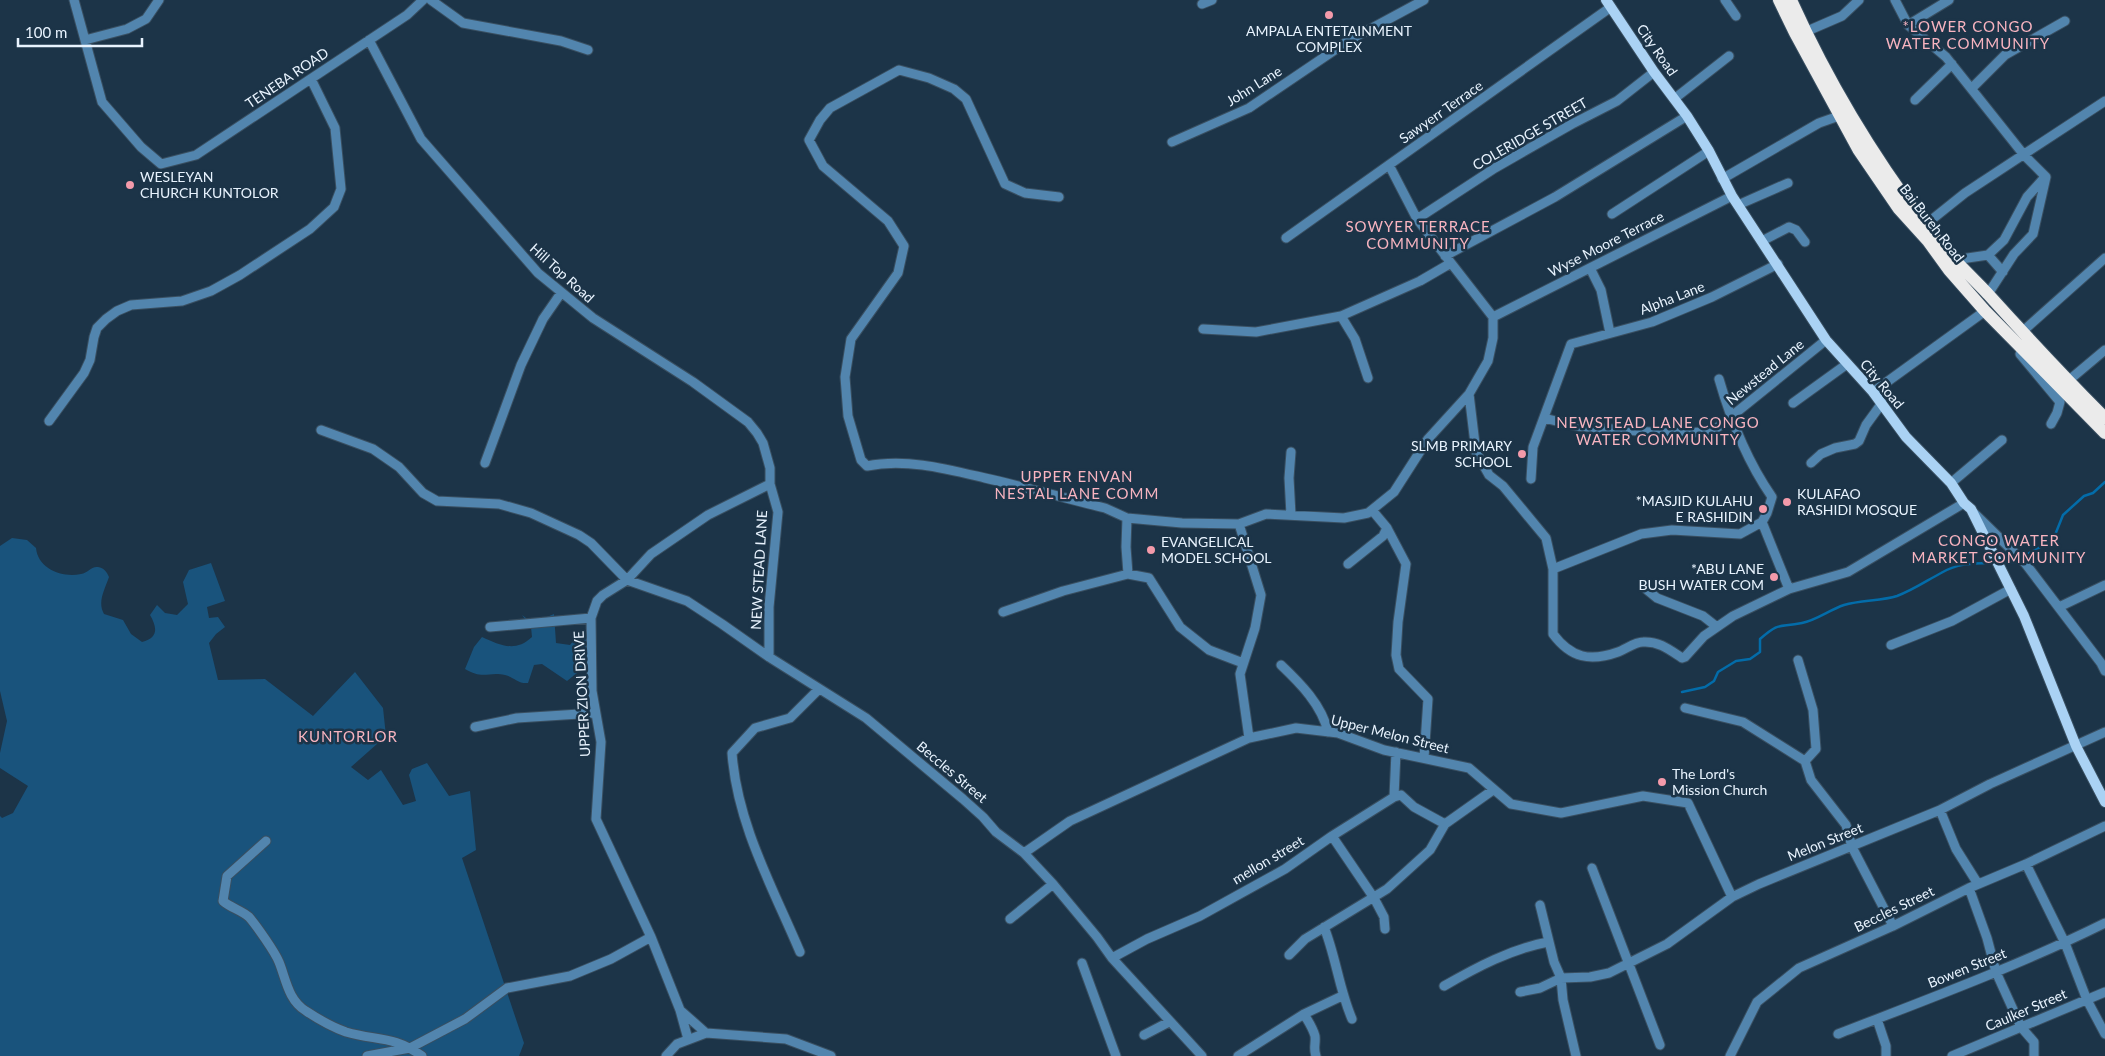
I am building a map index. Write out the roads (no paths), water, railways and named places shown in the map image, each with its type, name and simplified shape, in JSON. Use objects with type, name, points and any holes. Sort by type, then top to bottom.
[{"type":"highway","name":"Bai Bureh Road","points":[[1779,0],[1839,116],[1858,149],[1899,209],[1928,241],[1983,313],[2105,433]]},
{"type":"highway","name":"Bai Bureh Road","points":[[1791,0],[1838,94],[1862,135],[1925,225],[1954,260],[2105,418]]},
{"type":"main road","name":"City Road","points":[[1608,4],[1654,72],[1687,116],[1709,151],[1722,179],[1735,200],[1826,340],[1873,392],[1906,437],[1951,483],[1967,506],[2024,616],[2076,746],[2105,802]]},
{"type":"street","points":[[74,0],[85,40],[127,29],[146,19],[159,0]]},
{"type":"street","name":"TENEBA ROAD","points":[[85,40],[102,102],[141,147],[161,164],[196,155],[407,15],[423,0]]},
{"type":"street","points":[[432,0],[463,23],[561,41],[588,50]]},
{"type":"street","points":[[1202,4],[1212,0]]},
{"type":"street","name":"John Lane","points":[[1172,142],[1222,122],[1249,108],[1348,41],[1424,0]]},
{"type":"street","points":[[1725,0],[1736,16]]},
{"type":"street","points":[[1806,32],[1842,16],[1859,0]]},
{"type":"street","points":[[1895,0],[1908,25],[1946,57],[2024,155],[2046,177]]},
{"type":"street","points":[[1908,25],[1948,0]]},
{"type":"street","name":"Sawyerr Terrace","points":[[1286,238],[1608,4]]},
{"type":"street","points":[[1972,88],[2006,55],[2065,21]]},
{"type":"street","name":"Hill Top Road","points":[[370,40],[421,139],[508,240],[538,273],[593,318],[693,382],[748,422],[763,444],[770,468],[770,484]]},
{"type":"street","points":[[1674,99],[1729,56]]},
{"type":"street","points":[[1915,100],[1952,64]]},
{"type":"street","points":[[1059,196],[1025,193],[1005,184],[966,99],[954,89],[928,78],[899,70],[830,108],[820,120],[809,140],[823,166],[888,221],[904,246],[898,273],[851,339],[845,378],[848,416],[861,460],[867,466],[881,463],[919,465],[960,472],[1105,508],[1127,518],[1182,523],[1239,524],[1266,514],[1344,518],[1368,514],[1394,492],[1428,439],[1469,394],[1488,361],[1493,338],[1493,317],[1417,218],[1389,165]]},
{"type":"street","name":"COLERIDGE STREET","points":[[1417,218],[1495,168],[1572,124],[1617,101],[1654,72]]},
{"type":"street","points":[[49,420],[84,373],[90,360],[94,337],[98,328],[106,319],[117,311],[131,305],[182,301],[211,291],[310,229],[334,207],[341,189],[335,128],[311,79]]},
{"type":"street","points":[[1925,225],[1965,193],[2105,101]]},
{"type":"street","points":[[1203,329],[1256,332],[1341,316],[1420,281],[1448,259],[1555,197],[1687,116]]},
{"type":"street","points":[[1722,179],[1819,123],[1839,116]]},
{"type":"street","points":[[1612,214],[1709,151]]},
{"type":"street","points":[[1954,260],[1988,255],[2004,240],[2027,197],[2046,177]]},
{"type":"street","points":[[1988,294],[2014,254],[2033,234],[2046,177]]},
{"type":"street","name":"Wyse Moore Terrace","points":[[1493,317],[1590,268],[1735,200],[1788,183]]},
{"type":"street","points":[[1762,241],[1789,227],[1796,230],[1805,242]]},
{"type":"street","points":[[1988,255],[2003,272]]},
{"type":"street","points":[[2023,331],[2105,258]]},
{"type":"street","name":"Alpha Lane","points":[[1544,418],[1571,344],[1652,322],[1695,304],[1778,264]]},
{"type":"street","points":[[1590,268],[1600,290],[1610,333]]},
{"type":"street","points":[[485,463],[521,365],[542,319],[561,292]]},
{"type":"street","points":[[1873,392],[1983,313],[2006,337],[2060,402],[2051,424]]},
{"type":"street","points":[[1341,316],[1355,339],[1368,378]]},
{"type":"street","name":"Newstead Lane","points":[[1544,418],[1576,426],[1662,434],[1712,432],[1826,340]]},
{"type":"street","points":[[2068,381],[2105,350]]},
{"type":"street","points":[[1792,403],[1847,364]]},
{"type":"street","points":[[1553,569],[1640,534],[1672,530],[1740,534],[1762,522],[1772,497],[1758,477],[1731,418],[1719,379]]},
{"type":"street","points":[[1469,394],[1476,452],[1489,475],[1503,486],[1546,538],[1553,569],[1553,634],[1570,652],[1584,658],[1616,653],[1642,642],[1660,644],[1682,658],[1704,636],[1733,616],[1788,589],[1848,572],[1967,506],[2025,563],[2104,665]]},
{"type":"street","points":[[1811,463],[1821,454],[1834,448],[1855,444],[1859,441],[1866,425],[1882,403]]},
{"type":"street","points":[[1531,479],[1532,447],[1544,418]]},
{"type":"street","points":[[321,430],[373,449],[399,466],[423,493],[437,501],[499,504],[531,513],[579,535],[591,543],[627,580]]},
{"type":"street","points":[[1951,483],[2002,440]]},
{"type":"street","points":[[1291,452],[1289,478],[1291,515]]},
{"type":"street","name":"UPPER ZION DRIVE","points":[[688,1039],[680,1010],[652,937],[596,820],[601,742],[600,726],[595,713],[592,691],[591,618],[597,601],[627,580],[651,554],[708,515],[770,484]]},
{"type":"street","name":"NEW STEAD LANE","points":[[769,657],[769,607],[778,512],[770,484]]},
{"type":"street","points":[[1372,510],[1386,528],[1406,564],[1398,622],[1396,655],[1399,670],[1428,699],[1424,758]]},
{"type":"street","points":[[1127,518],[1126,547],[1128,574]]},
{"type":"street","points":[[1762,522],[1788,589]]},
{"type":"street","points":[[1239,524],[1260,595],[1255,628],[1240,674],[1249,738]]},
{"type":"street","points":[[1348,564],[1383,536],[1386,528]]},
{"type":"street","points":[[1003,612],[1063,591],[1128,574],[1149,578],[1180,627],[1209,650],[1243,664]]},
{"type":"street","name":"Beccles Street","points":[[627,580],[687,601],[769,657],[866,718],[963,799],[996,832],[1024,853],[1098,937],[1112,958],[1202,1056]]},
{"type":"street","points":[[2059,607],[2105,585]]},
{"type":"street","points":[[1646,589],[1657,598],[1703,616],[1716,627]]},
{"type":"street","points":[[1891,645],[1952,621],[2010,589]]},
{"type":"street","points":[[490,627],[591,618]]},
{"type":"street","points":[[1798,660],[1814,710],[1816,749],[1804,761]]},
{"type":"street","points":[[1281,665],[1299,682],[1312,700],[1325,720],[1328,732]]},
{"type":"street","points":[[800,952],[744,821],[733,769],[732,753],[755,728],[790,718],[820,689]]},
{"type":"street","points":[[1686,708],[1743,722],[1804,761],[1811,780],[1846,825],[1852,847],[1893,926]]},
{"type":"street","points":[[475,727],[517,718],[595,713]]},
{"type":"street","name":"Upper Melon Street","points":[[1024,853],[1070,821],[1249,738],[1296,728],[1338,733],[1384,750],[1469,768],[1512,804],[1561,812],[1643,796],[1688,803],[1732,897]]},
{"type":"street","name":"Melon Street","points":[[1561,978],[1590,977],[1609,973],[1667,944],[1732,897],[1759,884],[1940,810],[1990,784],[2105,732]]},
{"type":"street","points":[[1396,752],[1394,797],[1401,795],[1414,807],[1445,824]]},
{"type":"street","points":[[1289,955],[1305,939],[1387,889],[1430,850],[1445,824],[1493,790]]},
{"type":"street","name":"mellon street","points":[[1112,958],[1147,939],[1200,916],[1285,869],[1332,836],[1394,797]]},
{"type":"street","points":[[1940,810],[1973,886],[1996,972],[2021,1028],[2034,1042],[2034,1056]]},
{"type":"street","name":"Beccles Street","points":[[1730,1056],[1757,1002],[1799,968],[2105,826]]},
{"type":"street","points":[[1332,836],[1374,898],[1384,917],[1385,929]]},
{"type":"street","points":[[266,841],[227,876],[223,901],[248,917],[278,960],[288,991],[303,1009],[347,1032],[387,1039],[410,1048],[422,1056]]},
{"type":"street","points":[[2026,864],[2065,943],[2087,1000],[2105,1034]]},
{"type":"street","points":[[1592,868],[1630,962],[1660,1045]]},
{"type":"street","points":[[1010,919],[1053,884]]},
{"type":"street","points":[[1540,905],[1548,942],[1561,978],[1563,1000],[1576,1056]]},
{"type":"street","name":"Bowen Street","points":[[1838,1034],[1996,972],[2065,943],[2105,923]]},
{"type":"street","points":[[1324,927],[1333,950],[1342,996],[1352,1019]]},
{"type":"street","points":[[367,1056],[410,1048],[465,1019],[508,988],[570,976],[611,959],[652,937]]},
{"type":"street","points":[[1444,986],[1480,965],[1537,944],[1548,942]]},
{"type":"street","points":[[1082,963],[1116,1056]]},
{"type":"street","points":[[1520,992],[1540,988],[1561,978]]},
{"type":"street","name":"Caulker Street","points":[[1955,1055],[2105,992]]},
{"type":"street","points":[[1238,1056],[1304,1014],[1342,996]]},
{"type":"street","points":[[680,1010],[706,1033]]},
{"type":"street","points":[[1304,1014],[1313,1030],[1315,1040],[1313,1047],[1316,1056]]},
{"type":"street","points":[[1877,1019],[1886,1046],[1886,1056]]},
{"type":"street","points":[[1144,1035],[1169,1022]]},
{"type":"street","points":[[666,1056],[676,1044],[706,1033],[786,1039],[831,1056]]},
{"type":"waterway","points":[[2024,556],[2053,540],[2063,515],[2084,496],[2093,493],[2105,482]]},
{"type":"waterway","points":[[2001,562],[2017,562]]},
{"type":"waterway","points":[[1682,692],[1705,687],[1714,681],[1718,672],[1736,661],[1750,659],[1760,652],[1760,639],[1776,627],[1807,622],[1844,605],[1897,596],[1958,566],[1989,563]]},
{"type":"place","name":"AMPALA ENTETAINMENT COMPLEX","points":[[1329,15]]},
{"type":"place","name":"WESLEYAN CHURCH KUNTOLOR","points":[[130,185]]},
{"type":"place","name":"SLMB PRIMARY SCHOOL","points":[[1522,454]]},
{"type":"place","name":"KULAFAO RASHIDI MOSQUE","points":[[1787,502]]},
{"type":"place","name":"*MASJID KULAHU E RASHIDIN","points":[[1763,509]]},
{"type":"place","name":"EVANGELICAL MODEL SCHOOL","points":[[1151,550]]},
{"type":"place","name":"*ABU LANE BUSH WATER COM","points":[[1774,577]]},
{"type":"place","name":"The Lord's Mission Church","points":[[1662,782]]},
{"type":"district","name":"*LOWER CONGO WATER COMMUNITY","points":[[1968,36]]},
{"type":"district","name":"SOWYER TERRACE COMMUNITY","points":[[1418,236]]},
{"type":"district","name":"NEWSTEAD LANE CONGO WATER COMMUNITY","points":[[1658,432]]},
{"type":"district","name":"UPPER ENVAN NESTAL LANE COMM","points":[[1077,486]]},
{"type":"district","name":"CONGO WATER MARKET COMMUNITY","points":[[1999,550]]},
{"type":"district","name":"KUNTORLOR","points":[[348,737]]}]
